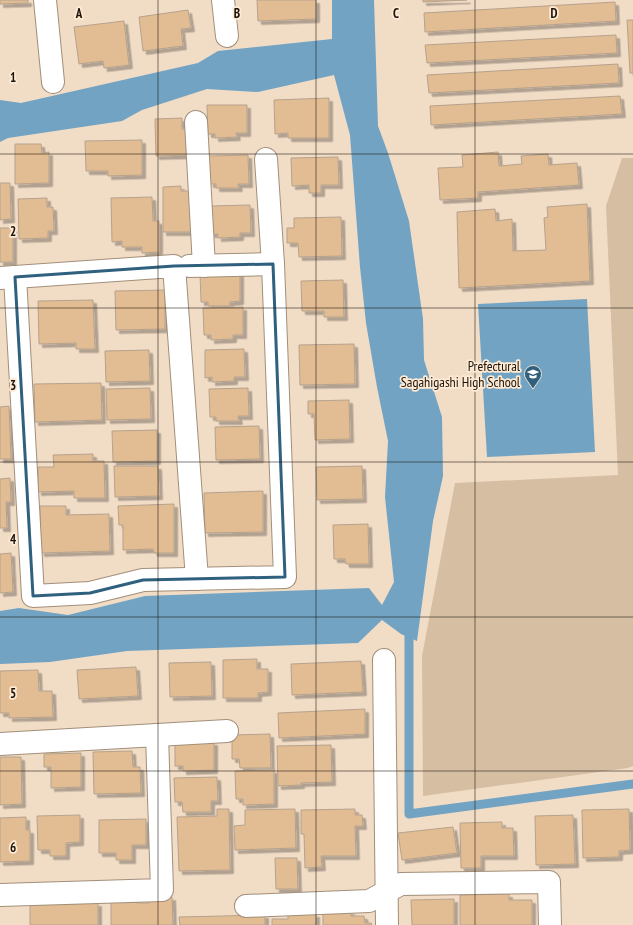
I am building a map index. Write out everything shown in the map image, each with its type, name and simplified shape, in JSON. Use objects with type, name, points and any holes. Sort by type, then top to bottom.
[{"type":"street","points":[[45,0],[53,82]]},
{"type":"street","points":[[223,0],[227,36]]},
{"type":"street","points":[[196,122],[204,266]]},
{"type":"street","points":[[266,159],[273,264],[285,577],[143,580],[90,593],[33,596],[8,278],[174,266],[273,264]]},
{"type":"street","points":[[174,266],[197,579]]},
{"type":"street","points":[[384,660],[387,925]]},
{"type":"street","points":[[0,744],[227,730]]},
{"type":"street","points":[[0,894],[162,890],[157,735]]},
{"type":"street","points":[[246,906],[369,901],[401,884],[549,882],[550,925]]},
{"type":"highlighted area","points":[[273,264],[285,577],[143,580],[90,593],[33,596],[15,277],[174,266]]},
{"type":"shaded area","points":[[622,158],[633,158],[633,766],[628,768],[423,796],[422,656],[455,483],[618,475],[606,206]]},
{"type":"water","points":[[332,0],[374,0],[378,126],[409,221],[423,319],[424,360],[442,417],[443,476],[433,521],[417,641],[401,634],[382,620],[358,643],[127,651],[50,662],[0,664],[0,611],[19,608],[68,615],[145,596],[369,588],[382,605],[394,582],[385,497],[388,441],[366,323],[360,267],[350,135],[334,75],[258,92],[207,89],[142,110],[122,121],[8,138],[0,142],[0,100],[21,103],[198,63],[218,51],[332,39]]},
{"type":"water","points":[[587,299],[595,452],[487,457],[478,304]]},
{"type":"building","points":[[0,0],[28,0],[28,3],[0,4]]},
{"type":"building","points":[[257,0],[316,0],[316,19],[258,21]]},
{"type":"building","points":[[423,0],[467,0],[423,2]]},
{"type":"building","points":[[615,2],[616,21],[425,32],[424,13]]},
{"type":"building","points":[[188,10],[191,28],[181,29],[183,46],[143,51],[139,17]]},
{"type":"building","points":[[627,20],[633,20],[633,73],[630,73]]},
{"type":"building","points":[[124,21],[129,65],[104,68],[103,61],[79,64],[74,27]]},
{"type":"building","points":[[616,35],[617,53],[427,63],[425,45]]},
{"type":"building","points":[[618,64],[619,83],[429,93],[427,75]]},
{"type":"building","points":[[620,96],[622,114],[431,125],[430,106]]},
{"type":"building","points":[[329,98],[329,138],[288,138],[288,133],[275,134],[274,100]]},
{"type":"building","points":[[207,105],[247,105],[247,133],[236,133],[237,137],[215,138],[215,134],[208,134]]},
{"type":"building","points":[[182,118],[182,129],[188,129],[188,155],[156,156],[155,119]]},
{"type":"building","points":[[142,140],[142,175],[108,176],[108,171],[86,171],[85,141]]},
{"type":"building","points":[[15,144],[41,144],[42,153],[49,152],[49,183],[15,184]]},
{"type":"building","points":[[498,152],[499,166],[522,164],[521,156],[548,154],[549,165],[577,163],[579,185],[478,192],[478,198],[440,200],[438,168],[463,167],[462,155]]},
{"type":"building","points":[[248,155],[249,184],[238,184],[239,188],[216,188],[216,184],[210,184],[209,156]]},
{"type":"building","points":[[338,157],[339,185],[321,185],[321,193],[309,193],[309,185],[292,186],[291,158]]},
{"type":"building","points":[[0,183],[10,183],[11,219],[0,220]]},
{"type":"building","points":[[181,186],[181,191],[190,191],[191,232],[163,232],[163,187]]},
{"type":"building","points":[[152,197],[153,221],[159,221],[159,252],[142,253],[142,247],[122,247],[122,241],[112,242],[111,198]]},
{"type":"building","points":[[47,198],[47,207],[53,207],[54,231],[48,231],[48,238],[19,239],[18,199]]},
{"type":"building","points":[[587,204],[590,281],[459,288],[457,212],[495,209],[496,221],[512,219],[513,251],[546,250],[544,218],[548,217],[547,207]]},
{"type":"building","points":[[250,205],[251,233],[240,233],[240,237],[218,238],[218,234],[211,234],[210,206]]},
{"type":"building","points":[[341,217],[342,256],[299,257],[298,243],[287,243],[287,228],[294,228],[294,218]]},
{"type":"building","points":[[0,228],[13,228],[13,262],[0,262]]},
{"type":"building","points":[[240,273],[240,301],[230,302],[230,306],[208,306],[208,302],[201,302],[200,274]]},
{"type":"building","points":[[343,280],[344,317],[324,317],[324,311],[302,311],[301,281]]},
{"type":"building","points":[[165,290],[165,329],[116,330],[115,291]]},
{"type":"building","points":[[93,300],[95,349],[76,349],[76,343],[39,344],[38,301]]},
{"type":"building","points":[[243,307],[243,335],[233,335],[233,339],[211,340],[211,335],[204,335],[203,308]]},
{"type":"building","points":[[354,344],[355,384],[300,385],[299,345]]},
{"type":"building","points":[[244,349],[245,377],[234,377],[234,381],[212,382],[212,377],[205,378],[205,350]]},
{"type":"building","points":[[149,350],[150,381],[106,382],[105,351]]},
{"type":"building","points":[[101,383],[102,420],[35,422],[34,384]]},
{"type":"building","points":[[150,388],[151,419],[107,420],[106,389]]},
{"type":"building","points":[[248,388],[249,416],[238,416],[239,421],[216,421],[216,417],[210,417],[209,389]]},
{"type":"building","points":[[349,400],[350,439],[315,440],[314,414],[308,414],[308,401]]},
{"type":"building","points":[[9,406],[11,459],[0,459],[0,407]]},
{"type":"building","points":[[259,426],[260,459],[216,460],[215,427]]},
{"type":"building","points":[[157,430],[157,461],[113,462],[112,431]]},
{"type":"building","points":[[93,454],[93,461],[104,461],[105,498],[74,498],[74,491],[38,492],[38,467],[54,467],[53,455]]},
{"type":"building","points":[[114,466],[158,466],[159,496],[115,497]]},
{"type":"building","points":[[362,466],[363,499],[317,500],[316,467]]},
{"type":"building","points":[[10,478],[11,502],[6,502],[7,528],[0,528],[0,479]]},
{"type":"building","points":[[263,491],[263,532],[205,533],[204,493]]},
{"type":"building","points":[[174,504],[174,553],[154,553],[153,549],[123,550],[123,525],[119,525],[118,506]]},
{"type":"building","points":[[40,506],[66,506],[66,515],[109,514],[110,551],[41,553]]},
{"type":"building","points":[[368,524],[369,564],[346,564],[345,559],[334,559],[333,525]]},
{"type":"building","points":[[11,553],[13,592],[0,593],[0,554]]},
{"type":"building","points":[[257,659],[257,669],[268,669],[268,692],[258,693],[258,698],[223,698],[223,660]]},
{"type":"building","points":[[361,661],[363,692],[292,695],[291,664]]},
{"type":"building","points":[[211,662],[212,696],[170,697],[169,663]]},
{"type":"building","points":[[136,667],[138,696],[79,699],[77,670]]},
{"type":"building","points":[[38,670],[39,691],[52,691],[53,717],[9,718],[9,713],[0,713],[0,671]]},
{"type":"building","points":[[365,709],[365,734],[279,738],[278,713]]},
{"type":"building","points":[[270,734],[271,768],[240,768],[239,759],[232,759],[232,735]]},
{"type":"building","points":[[175,742],[214,742],[214,770],[183,771],[183,766],[175,766]]},
{"type":"building","points":[[331,745],[332,782],[301,783],[301,785],[278,786],[277,746]]},
{"type":"building","points":[[132,751],[133,767],[140,767],[141,793],[94,794],[93,752]]},
{"type":"building","points":[[81,753],[81,787],[51,788],[51,767],[44,767],[44,754]]},
{"type":"building","points":[[0,757],[21,757],[22,804],[0,805]]},
{"type":"building","points":[[274,770],[274,804],[243,805],[243,799],[236,799],[235,771]]},
{"type":"building","points":[[217,777],[218,801],[211,801],[211,812],[183,812],[182,802],[175,802],[174,778]]},
{"type":"building","points":[[217,809],[229,809],[230,870],[179,871],[177,817],[217,816]]},
{"type":"building","points":[[295,809],[296,848],[235,850],[234,826],[245,825],[245,810]]},
{"type":"building","points":[[355,809],[355,815],[362,815],[363,826],[355,826],[356,856],[321,856],[322,867],[305,868],[304,834],[301,834],[301,810]]},
{"type":"building","points":[[629,809],[630,850],[619,851],[619,857],[583,858],[582,810]]},
{"type":"building","points":[[80,815],[80,842],[66,843],[66,856],[50,856],[50,850],[38,850],[37,816]]},
{"type":"building","points":[[573,815],[575,864],[536,865],[535,816]]},
{"type":"building","points":[[26,817],[26,830],[30,830],[30,861],[0,862],[0,818]]},
{"type":"building","points":[[146,819],[146,845],[132,845],[132,860],[116,860],[116,853],[99,853],[99,820]]},
{"type":"building","points":[[502,822],[502,828],[513,828],[514,856],[481,856],[481,868],[461,868],[460,823]]},
{"type":"building","points":[[453,827],[457,853],[402,860],[398,833]]},
{"type":"building","points":[[275,858],[297,858],[298,889],[276,889]]},
{"type":"building","points":[[509,894],[509,900],[532,900],[532,925],[460,925],[460,895]]},
{"type":"building","points":[[172,897],[173,925],[111,925],[111,900],[137,900],[137,903],[149,903],[149,898]]},
{"type":"building","points":[[454,899],[454,925],[412,925],[411,900]]},
{"type":"building","points":[[98,903],[98,925],[30,925],[30,905]]},
{"type":"building","points":[[351,911],[351,916],[364,916],[365,923],[371,923],[372,925],[323,925],[323,912]]},
{"type":"building","points":[[288,914],[316,914],[316,925],[272,925],[272,919],[288,919]]},
{"type":"building","points":[[265,915],[265,925],[180,925],[179,917]]},
{"type":"waterway","points":[[409,626],[409,814],[633,784]]},
{"type":"place","name":"Prefectural Sagahigashi High School","points":[[533,389]]}]
